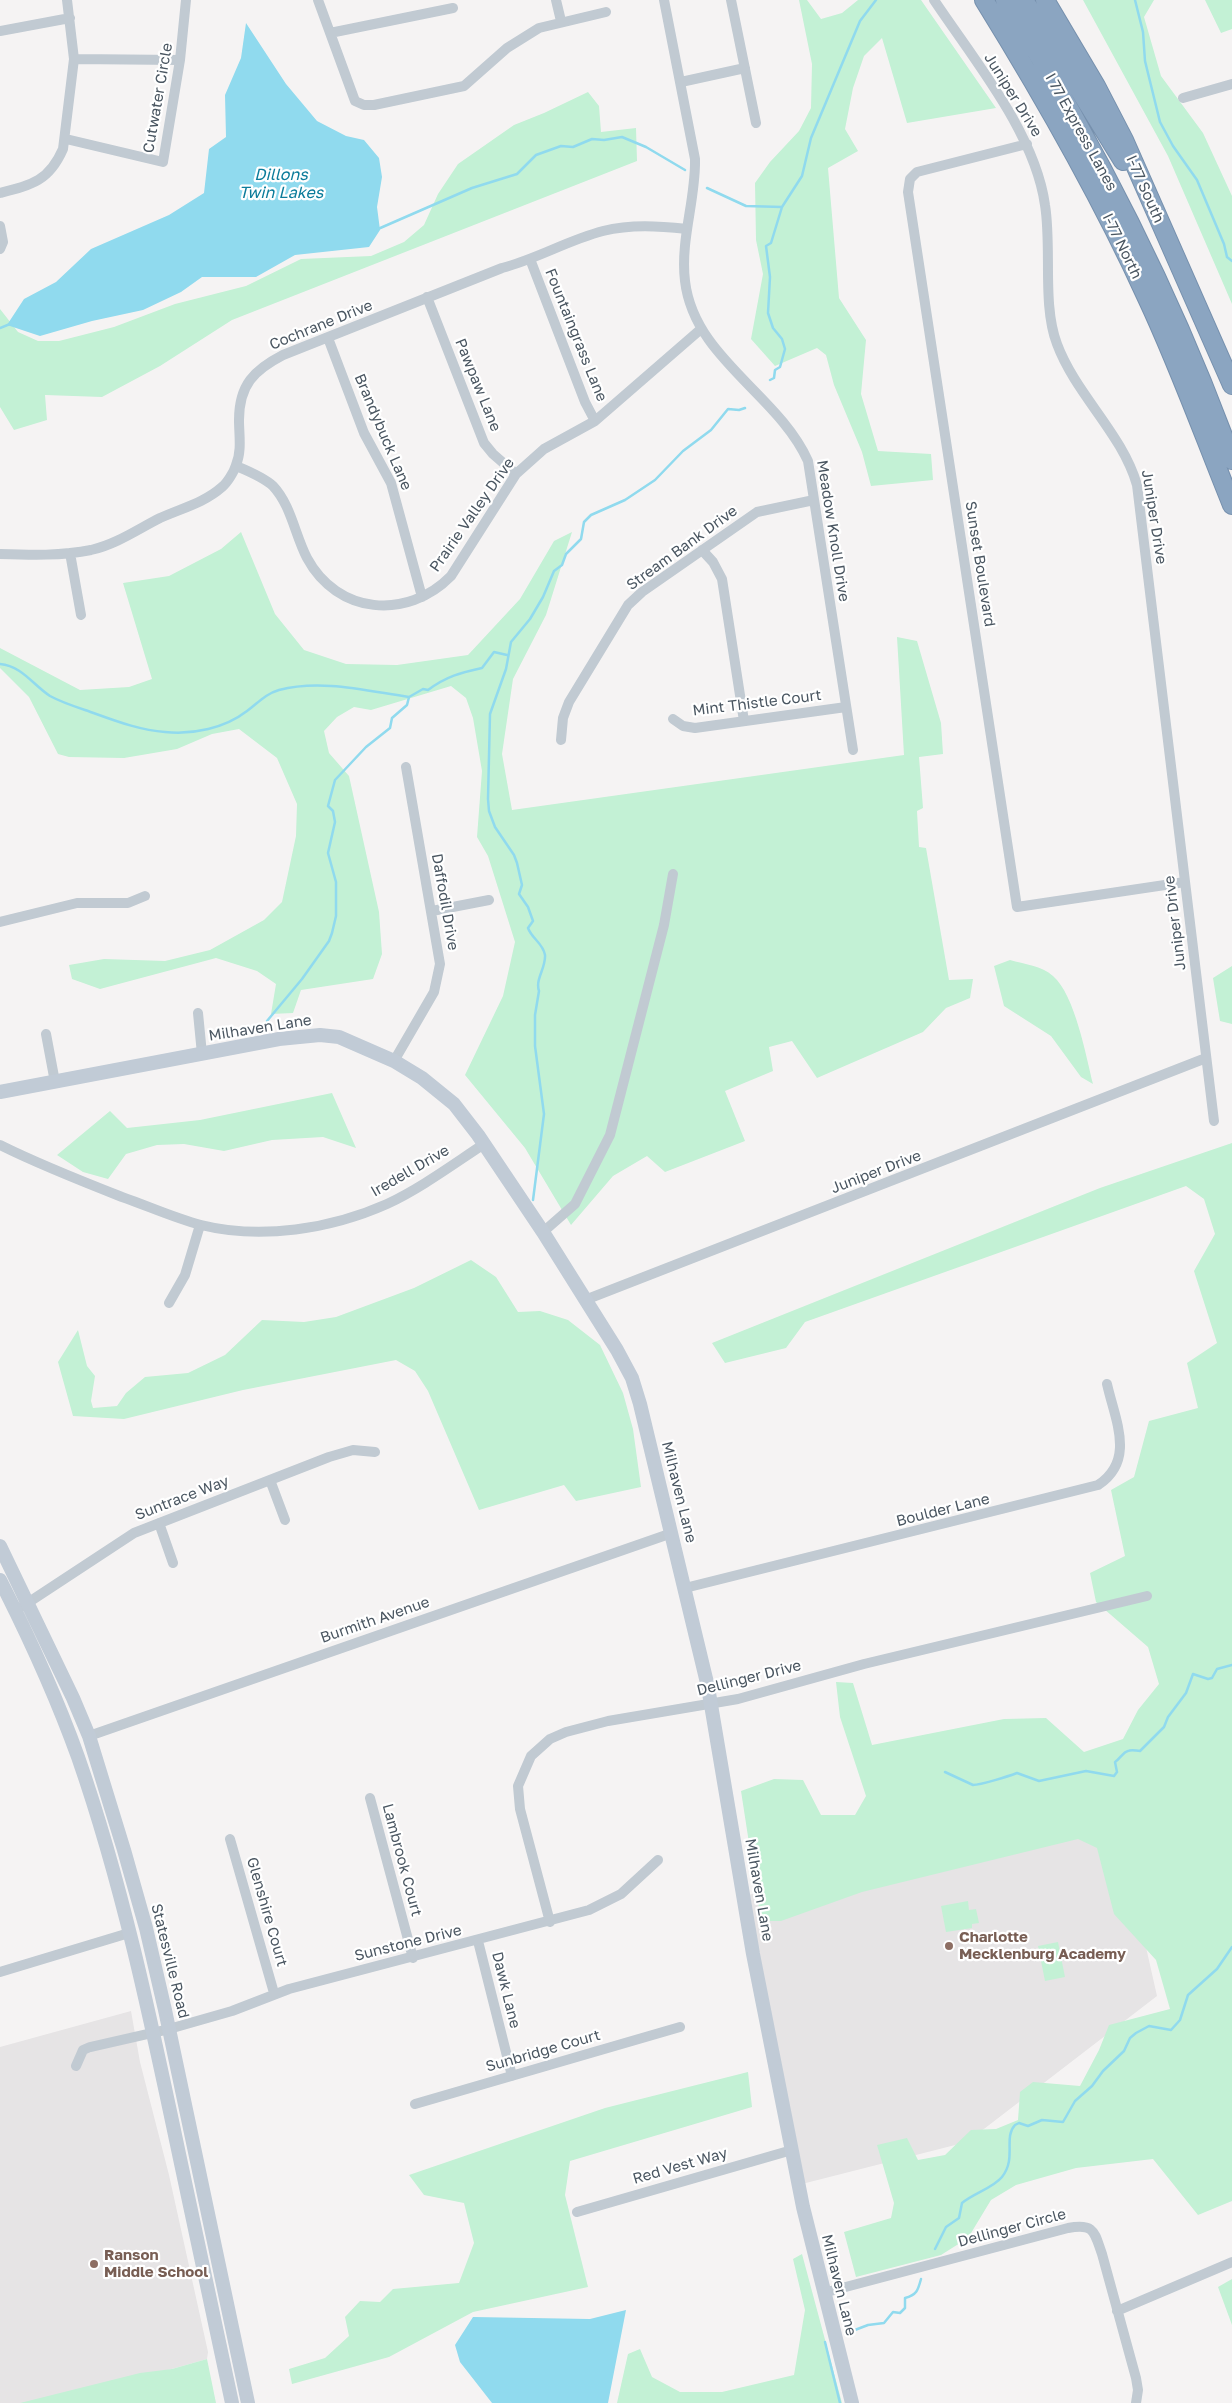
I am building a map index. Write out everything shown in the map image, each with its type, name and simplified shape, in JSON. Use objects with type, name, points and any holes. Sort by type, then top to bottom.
[{"type":"highway","name":"I-77 North","points":[[984,0],[1052,112],[1117,234],[1178,368],[1232,505]]},
{"type":"highway","name":"I 77 Express Lanes","points":[[1005,0],[1074,117],[1129,221],[1173,314],[1212,406],[1232,460]]},
{"type":"highway","name":"I 77 Express Lanes","points":[[1024,0],[1156,215]]},
{"type":"highway","name":"I-77 South","points":[[1045,0],[1111,113],[1156,215],[1204,316],[1232,384]]},
{"type":"street","points":[[0,193],[32,184],[47,174],[57,163],[66,139],[74,59],[67,0]]},
{"type":"street","name":"Cutwater Circle","points":[[66,139],[163,162],[180,60],[186,0]]},
{"type":"street","points":[[318,0],[355,101],[364,105],[374,106],[464,86],[520,40],[539,28],[560,21],[606,12]]},
{"type":"street","points":[[556,0],[560,21]]},
{"type":"street","name":"Meadow Knoll Drive","points":[[664,0],[695,159],[695,185],[687,229],[685,280],[692,310],[701,329],[714,347],[792,431],[808,461],[853,750]]},
{"type":"street","points":[[731,0],[756,123]]},
{"type":"street","name":"Juniper Drive","points":[[934,0],[1010,114],[1027,144],[1038,172],[1045,203],[1051,316],[1056,342],[1068,369],[1124,453],[1137,485],[1214,1121]]},
{"type":"street","points":[[330,33],[453,8]]},
{"type":"street","points":[[0,31],[70,18]]},
{"type":"street","points":[[74,59],[180,60]]},
{"type":"street","points":[[681,82],[745,68]]},
{"type":"street","points":[[1183,98],[1232,84]]},
{"type":"street","name":"Sunset Boulevard","points":[[1027,144],[917,172],[910,179],[908,192],[1017,907],[1186,882]]},
{"type":"street","points":[[0,226],[3,242],[0,249]]},
{"type":"street","name":"Cochrane Drive","points":[[0,554],[70,553],[107,545],[162,517],[203,501],[223,486],[236,466],[240,438],[239,419],[245,387],[263,365],[276,358],[502,268],[601,232],[617,228],[645,226],[687,229]]},
{"type":"street","name":"Fountaingrass Lane","points":[[530,259],[585,402],[595,421]]},
{"type":"street","name":"Pawpaw Lane","points":[[427,298],[484,442],[493,454],[516,474]]},
{"type":"street","name":"Prairie Valley Drive","points":[[236,466],[258,476],[276,491],[290,516],[307,558],[316,571],[341,594],[357,602],[382,606],[407,604],[440,588],[451,576],[516,474],[544,449],[595,421],[701,329]]},
{"type":"street","name":"Brandybuck Lane","points":[[328,338],[364,433],[391,482],[422,597]]},
{"type":"street","name":"Stream Bank Drive","points":[[561,740],[563,718],[569,702],[628,605],[642,592],[757,512],[814,500]]},
{"type":"street","points":[[702,550],[713,562],[722,580],[744,721]]},
{"type":"street","points":[[70,553],[82,615]]},
{"type":"street","name":"Mint Thistle Court","points":[[673,719],[683,726],[695,728],[846,707]]},
{"type":"street","name":"Daffodil Drive","points":[[394,1061],[437,986],[440,964],[440,951],[406,767]]},
{"type":"street","points":[[543,1232],[576,1204],[610,1135],[664,924],[672,874]]},
{"type":"street","points":[[0,922],[77,903],[128,903],[145,896]]},
{"type":"street","points":[[432,911],[490,900]]},
{"type":"street","points":[[198,1013],[202,1054]]},
{"type":"street","points":[[46,1034],[55,1082]]},
{"type":"street","name":"Milhaven Lane","points":[[0,1092],[279,1039],[320,1035],[339,1038],[394,1061],[439,1090],[464,1116],[543,1232],[617,1350],[632,1378],[686,1588],[711,1704],[758,1981],[792,2150],[823,2292],[852,2403]]},
{"type":"street","name":"Juniper Drive","points":[[585,1300],[1206,1058]]},
{"type":"street","name":"Iredell Drive","points":[[0,1145],[80,1180],[200,1225],[228,1230],[260,1231],[293,1229],[338,1221],[388,1203],[415,1189],[484,1144]]},
{"type":"street","points":[[169,1303],[185,1275],[200,1225]]},
{"type":"street","name":"Boulder Lane","points":[[686,1588],[1098,1486],[1118,1466],[1121,1449],[1107,1384]]},
{"type":"street","name":"Suntrace Way","points":[[16,1610],[124,1538],[270,1480],[353,1450],[375,1452]]},
{"type":"street","points":[[270,1480],[285,1520]]},
{"type":"street","points":[[160,1523],[173,1563]]},
{"type":"street","name":"Burmith Avenue","points":[[88,1736],[672,1534]]},
{"type":"street","name":"Statesville Road","points":[[0,1546],[29,1602],[73,1698],[88,1736],[146,1928],[248,2403]]},
{"type":"street","points":[[0,1580],[48,1680],[78,1758],[129,1933],[232,2403]]},
{"type":"street","name":"Dellinger Drive","points":[[550,1922],[518,1797],[521,1775],[531,1756],[550,1739],[566,1732],[632,1716],[738,1699],[864,1664],[1147,1596]]},
{"type":"street","name":"Lambrook Court","points":[[370,1798],[413,1958]]},
{"type":"street","name":"Glenshire Court","points":[[230,1839],[274,1993]]},
{"type":"street","name":"Sunstone Drive","points":[[76,2066],[83,2050],[90,2047],[169,2029],[232,2011],[274,1993],[478,1941],[589,1910],[607,1902],[635,1882],[658,1860]]},
{"type":"street","points":[[0,1972],[129,1933]]},
{"type":"street","name":"Dawk Lane","points":[[478,1941],[512,2076]]},
{"type":"street","name":"Sunbridge Court","points":[[415,2104],[680,2027]]},
{"type":"street","name":"Red Vest Way","points":[[577,2212],[792,2150]]},
{"type":"street","name":"Dellinger Circle","points":[[823,2292],[1081,2226],[1091,2229],[1095,2236],[1136,2378],[1138,2390],[1136,2403]]},
{"type":"street","points":[[1116,2311],[1232,2262]]},
{"type":"shaded area","name":"Charlotte Mecklenburg Academy","points":[[1114,1805],[1157,1996],[967,2142],[798,2185],[744,1896]]},
{"type":"shaded area","name":"Ranson Middle School","points":[[131,2011],[140,2062],[169,2175],[208,2352],[207,2359],[52,2403],[0,2403],[0,2047]]},
{"type":"green space","points":[[799,0],[807,0],[821,19],[842,13],[858,0],[921,0],[996,108],[907,123],[882,38],[864,56],[853,88],[845,129],[858,151],[828,168],[839,298],[866,340],[861,394],[878,451],[931,454],[933,480],[871,486],[862,452],[834,385],[826,355],[817,348],[775,366],[751,339],[763,274],[756,240],[755,183],[770,162],[799,131],[811,108],[812,64]]},
{"type":"green space","points":[[1083,0],[1154,0],[1144,17],[1161,76],[1203,133],[1232,196],[1232,304],[1168,156]]},
{"type":"green space","points":[[1205,0],[1232,0],[1232,29],[1221,33]]},
{"type":"green space","points":[[588,92],[599,106],[601,132],[636,128],[637,161],[232,320],[160,366],[102,397],[45,395],[47,420],[14,430],[0,407],[0,309],[18,332],[38,341],[59,341],[114,327],[175,304],[246,286],[301,259],[371,256],[404,242],[424,225],[438,194],[458,164],[514,125]]},
{"type":"green space","points":[[241,532],[275,614],[304,650],[346,664],[397,665],[468,655],[520,599],[554,541],[572,532],[546,615],[513,679],[502,754],[512,810],[904,755],[897,637],[917,641],[941,723],[943,754],[919,757],[923,808],[917,811],[919,847],[926,848],[949,980],[973,979],[970,998],[946,1008],[923,1032],[817,1078],[792,1041],[769,1047],[773,1071],[725,1091],[745,1141],[665,1172],[647,1156],[613,1176],[571,1225],[525,1148],[465,1075],[503,996],[515,942],[488,856],[477,837],[482,771],[473,718],[466,698],[451,686],[371,710],[354,707],[337,717],[324,731],[329,753],[349,776],[379,912],[382,954],[373,979],[301,990],[293,1013],[271,1014],[276,984],[257,971],[216,958],[100,989],[72,979],[69,965],[104,959],[165,961],[210,950],[264,920],[282,902],[296,836],[297,804],[277,758],[239,729],[212,734],[177,749],[124,758],[69,757],[58,754],[29,697],[0,668],[0,648],[80,690],[129,687],[152,679],[123,583],[169,576],[221,549]]},
{"type":"green space","points":[[1010,960],[1044,970],[1061,985],[1068,997],[1079,1027],[1093,1084],[1081,1077],[1051,1036],[1004,1006],[994,966]]},
{"type":"green space","points":[[1232,966],[1232,1024],[1220,1021],[1213,978]]},
{"type":"green space","points":[[332,1093],[356,1148],[323,1137],[272,1140],[224,1151],[184,1144],[157,1145],[126,1154],[108,1179],[83,1172],[57,1155],[110,1111],[127,1128],[200,1120]]},
{"type":"green space","points":[[1232,1143],[1232,2201],[1198,2215],[1153,2159],[1076,2168],[1016,2185],[991,2200],[968,2238],[941,2255],[856,2277],[844,2232],[891,2218],[894,2203],[877,2145],[907,2138],[918,2160],[945,2155],[971,2130],[996,2129],[1018,2120],[1020,2092],[1033,2082],[1080,2086],[1099,2050],[1109,2025],[1170,2009],[1156,1960],[1114,1914],[1097,1848],[1078,1839],[862,1892],[781,1921],[761,1921],[741,1791],[774,1779],[803,1780],[821,1815],[855,1815],[866,1796],[840,1717],[836,1682],[853,1683],[872,1745],[1004,1719],[1046,1718],[1084,1752],[1123,1739],[1138,1710],[1159,1684],[1148,1647],[1096,1602],[1090,1573],[1125,1556],[1111,1490],[1134,1477],[1149,1421],[1198,1408],[1187,1363],[1217,1343],[1194,1271],[1215,1234],[1204,1199],[1186,1186],[805,1322],[786,1348],[725,1363],[712,1343],[1100,1188]]},
{"type":"green space","points":[[471,1260],[496,1277],[518,1312],[540,1311],[568,1320],[600,1345],[623,1393],[633,1429],[641,1487],[576,1501],[564,1485],[479,1510],[428,1391],[415,1371],[396,1360],[243,1390],[124,1419],[73,1416],[58,1362],[78,1330],[87,1366],[95,1376],[91,1401],[93,1408],[117,1406],[126,1393],[145,1377],[188,1373],[225,1355],[262,1320],[304,1322],[336,1317],[414,1288]]},
{"type":"green space","points":[[968,1901],[969,1910],[976,1909],[979,1923],[972,1924],[972,1928],[946,1932],[941,1906]]},
{"type":"green space","points":[[1058,1942],[1065,1977],[1045,1981],[1038,1946]]},
{"type":"green space","points":[[748,2072],[752,2107],[570,2161],[565,2195],[588,2287],[473,2312],[389,2357],[292,2384],[289,2369],[325,2358],[349,2336],[345,2317],[360,2301],[380,2302],[393,2289],[459,2283],[474,2243],[464,2203],[424,2195],[409,2175],[605,2108]]},
{"type":"green space","points":[[802,2254],[842,2403],[617,2403],[628,2354],[640,2349],[652,2377],[680,2392],[722,2392],[794,2375],[805,2310],[793,2259]]},
{"type":"green space","points":[[1232,2279],[1232,2325],[1218,2287]]},
{"type":"green space","points":[[207,2359],[216,2403],[20,2403],[140,2373],[172,2369]]},
{"type":"water","name":"Dillons Twin Lakes","points":[[246,23],[286,84],[317,121],[346,136],[364,140],[379,158],[382,177],[377,207],[380,230],[369,247],[295,255],[256,277],[202,277],[181,292],[143,310],[92,321],[40,336],[7,325],[24,299],[56,282],[91,249],[169,215],[204,193],[209,149],[226,137],[225,95],[241,58]]},
{"type":"water","points":[[626,2310],[608,2403],[492,2403],[460,2362],[455,2345],[473,2317],[590,2319]]},
{"type":"waterway","points":[[770,380],[774,378],[775,370],[780,367],[785,349],[782,339],[773,328],[768,313],[770,277],[766,246],[771,243],[782,207],[802,176],[811,138],[860,21],[876,0]]},
{"type":"waterway","points":[[1135,0],[1143,32],[1145,61],[1160,122],[1173,146],[1197,180],[1224,244],[1227,257],[1232,261]]},
{"type":"waterway","points":[[378,229],[472,188],[517,174],[536,155],[561,146],[573,147],[592,139],[604,140],[622,137],[646,147],[685,170]]},
{"type":"waterway","points":[[707,188],[746,206],[782,207]]},
{"type":"waterway","points":[[0,328],[10,324]]},
{"type":"waterway","points":[[533,1200],[544,1114],[535,1046],[535,1015],[539,991],[538,982],[545,955],[542,947],[528,928],[533,921],[528,907],[519,894],[522,885],[514,855],[495,827],[489,811],[490,714],[506,669],[511,642],[530,619],[543,597],[554,571],[562,565],[566,554],[581,539],[584,522],[591,515],[625,500],[655,480],[683,451],[711,430],[728,409],[739,410],[745,408]]},
{"type":"waterway","points":[[267,1021],[302,979],[329,941],[332,933],[336,916],[336,882],[328,853],[335,822],[333,811],[328,806],[335,780],[366,747],[390,728],[392,718],[407,705],[409,697],[423,689],[428,690],[441,681],[482,668],[494,652],[507,655]]},
{"type":"waterway","points":[[0,664],[15,668],[44,692],[63,702],[124,724],[144,729],[176,733],[219,726],[238,717],[270,694],[295,687],[344,687],[409,697]]},
{"type":"waterway","points":[[945,1772],[973,1785],[1017,1773],[1039,1781],[1086,1771],[1114,1776],[1117,1772],[1115,1762],[1123,1754],[1130,1750],[1140,1751],[1164,1727],[1168,1717],[1186,1693],[1193,1674],[1208,1679],[1212,1678],[1217,1669],[1232,1665]]},
{"type":"waterway","points":[[935,2249],[946,2227],[959,2218],[962,2203],[994,2184],[1002,2177],[1009,2163],[1010,2136],[1015,2125],[1019,2123],[1028,2126],[1042,2120],[1063,2122],[1075,2101],[1092,2086],[1103,2071],[1124,2051],[1130,2038],[1149,2026],[1171,2030],[1180,2020],[1188,1995],[1217,1969],[1232,1947]]},
{"type":"waterway","points":[[847,2333],[868,2325],[884,2323],[893,2312],[900,2313],[905,2308],[905,2298],[916,2292],[921,2279]]},
{"type":"waterway","points":[[825,2342],[840,2403]]},
{"type":"place","name":"Charlotte Mecklenburg Academy","points":[[949,1946]]},
{"type":"place","name":"Ranson Middle School","points":[[94,2264]]}]
